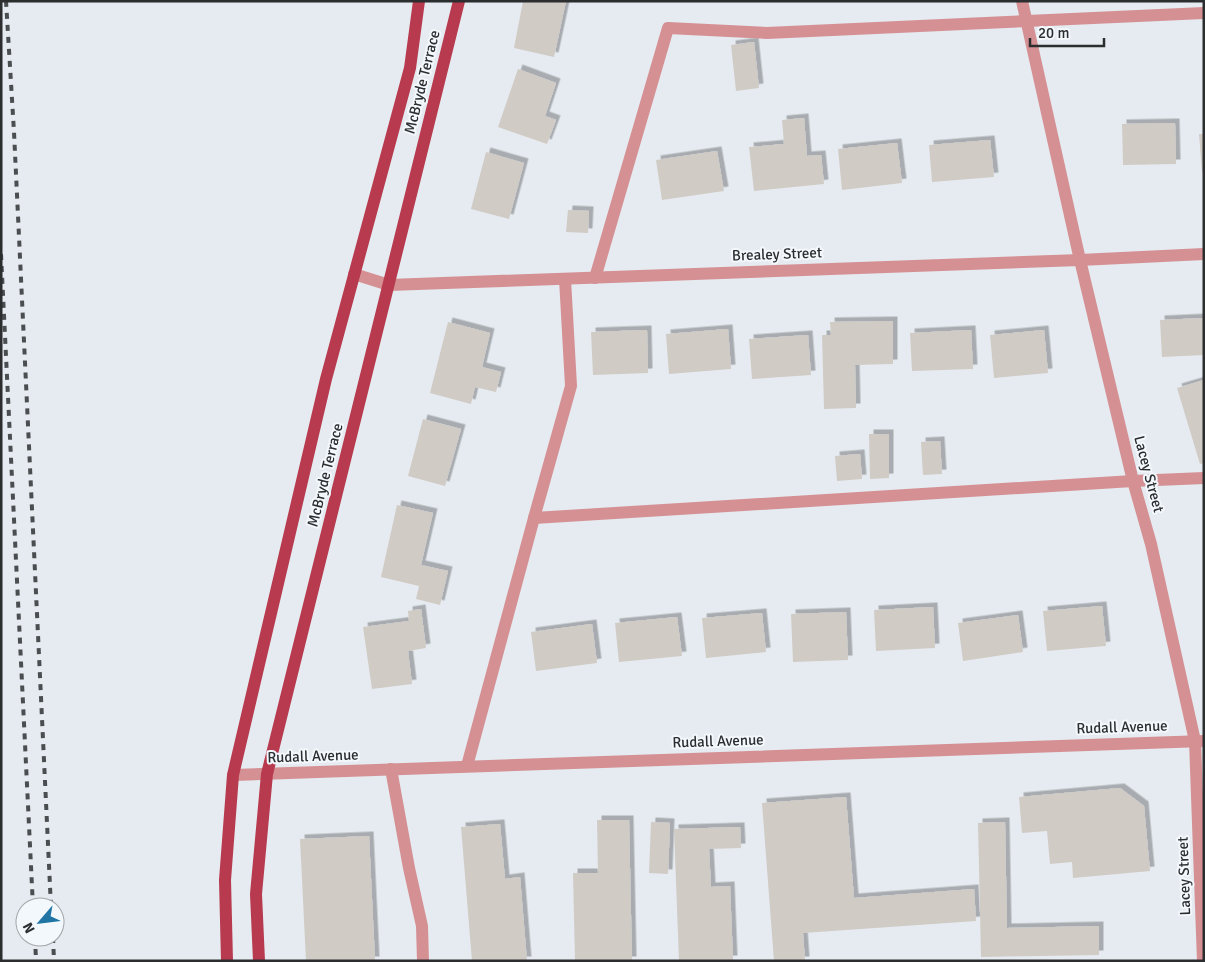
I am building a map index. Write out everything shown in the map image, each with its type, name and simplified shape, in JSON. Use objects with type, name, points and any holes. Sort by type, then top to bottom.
[{"type":"main road","name":"McBryde Terrace","points":[[228,961],[224,880],[233,775],[326,379],[410,68],[419,1]]},
{"type":"main road","name":"McBryde Terrace","points":[[259,961],[256,894],[267,774],[459,1]]},
{"type":"street","name":"Lacey Street","points":[[1022,1],[1080,260],[1133,481],[1151,544],[1200,741],[1203,961]]},
{"type":"street","points":[[595,278],[668,28],[767,33],[1204,13]]},
{"type":"street","name":"Brealey Street","points":[[354,274],[389,285],[1204,254]]},
{"type":"street","points":[[467,766],[571,386],[565,279]]},
{"type":"street","points":[[534,518],[1204,478]]},
{"type":"street","name":"Rudall Avenue","points":[[233,775],[1200,741]]},
{"type":"street","points":[[391,769],[409,868],[422,926],[423,961]]},
{"type":"building","points":[[523,1],[566,1],[554,57],[514,48]]},
{"type":"building","points":[[754,42],[759,88],[736,91],[731,45]]},
{"type":"building","points":[[518,69],[556,83],[545,116],[556,120],[547,144],[498,127]]},
{"type":"building","points":[[804,118],[807,156],[821,155],[824,184],[754,191],[749,147],[784,144],[782,120]]},
{"type":"building","points":[[1175,123],[1176,164],[1123,165],[1122,124]]},
{"type":"building","points":[[1199,134],[1204,134],[1204,172],[1202,172]]},
{"type":"building","points":[[990,140],[994,177],[932,182],[929,145]]},
{"type":"building","points":[[897,143],[902,183],[842,190],[838,149]]},
{"type":"building","points":[[717,151],[724,191],[662,200],[656,160]]},
{"type":"building","points":[[486,152],[524,163],[509,219],[471,209]]},
{"type":"building","points":[[568,210],[589,211],[588,233],[566,232]]},
{"type":"building","points":[[1204,318],[1204,355],[1162,357],[1160,320]]},
{"type":"building","points":[[893,321],[893,364],[855,365],[856,408],[824,409],[822,335],[831,335],[830,322]]},
{"type":"building","points":[[448,322],[490,333],[482,367],[501,372],[496,392],[475,387],[471,404],[430,393]]},
{"type":"building","points":[[728,329],[731,369],[669,374],[666,334]]},
{"type":"building","points":[[647,330],[648,373],[593,375],[591,332]]},
{"type":"building","points":[[971,330],[973,369],[912,371],[910,333]]},
{"type":"building","points":[[1044,330],[1048,373],[994,378],[990,335]]},
{"type":"building","points":[[808,335],[811,375],[752,379],[749,339]]},
{"type":"building","points":[[1204,380],[1204,463],[1200,464],[1177,388]]},
{"type":"building","points":[[423,419],[461,429],[445,486],[408,476]]},
{"type":"building","points":[[869,434],[889,434],[889,478],[870,479]]},
{"type":"building","points":[[940,441],[942,474],[923,475],[921,442]]},
{"type":"building","points":[[860,454],[862,479],[837,481],[835,456]]},
{"type":"building","points":[[397,505],[433,513],[421,565],[448,571],[440,605],[416,599],[419,586],[381,577]]},
{"type":"building","points":[[1102,606],[1106,646],[1047,651],[1043,611]]},
{"type":"building","points":[[933,607],[935,648],[876,651],[874,610]]},
{"type":"building","points":[[421,609],[426,648],[408,651],[412,684],[372,689],[363,627],[409,621],[408,611]]},
{"type":"building","points":[[846,612],[848,660],[793,662],[791,614]]},
{"type":"building","points":[[762,613],[766,652],[706,658],[702,618]]},
{"type":"building","points":[[1018,615],[1023,652],[963,661],[958,623]]},
{"type":"building","points":[[677,617],[682,656],[619,662],[615,623]]},
{"type":"building","points":[[592,624],[597,663],[536,671],[531,632]]},
{"type":"building","points":[[1120,788],[1144,806],[1150,871],[1073,878],[1072,862],[1050,864],[1047,831],[1022,833],[1019,797]]},
{"type":"building","points":[[846,797],[854,898],[974,889],[976,921],[803,933],[805,961],[774,961],[762,803]]},
{"type":"building","points":[[597,820],[629,820],[632,961],[575,961],[573,873],[598,873]]},
{"type":"building","points":[[651,822],[670,823],[668,874],[649,873]]},
{"type":"building","points":[[1005,822],[1007,928],[1099,926],[1099,955],[981,957],[978,823]]},
{"type":"building","points":[[500,824],[505,879],[520,877],[527,961],[472,961],[461,827]]},
{"type":"building","points":[[740,827],[741,848],[709,849],[711,887],[730,886],[733,960],[679,961],[674,829]]},
{"type":"building","points":[[369,836],[375,961],[306,961],[300,839]]},
{"type":"railway","points":[[6,1],[51,897]]},
{"type":"railway","points":[[1,254],[33,897]]},
{"type":"railway","points":[[35,947],[36,961]]},
{"type":"railway","points":[[53,947],[54,961]]}]
